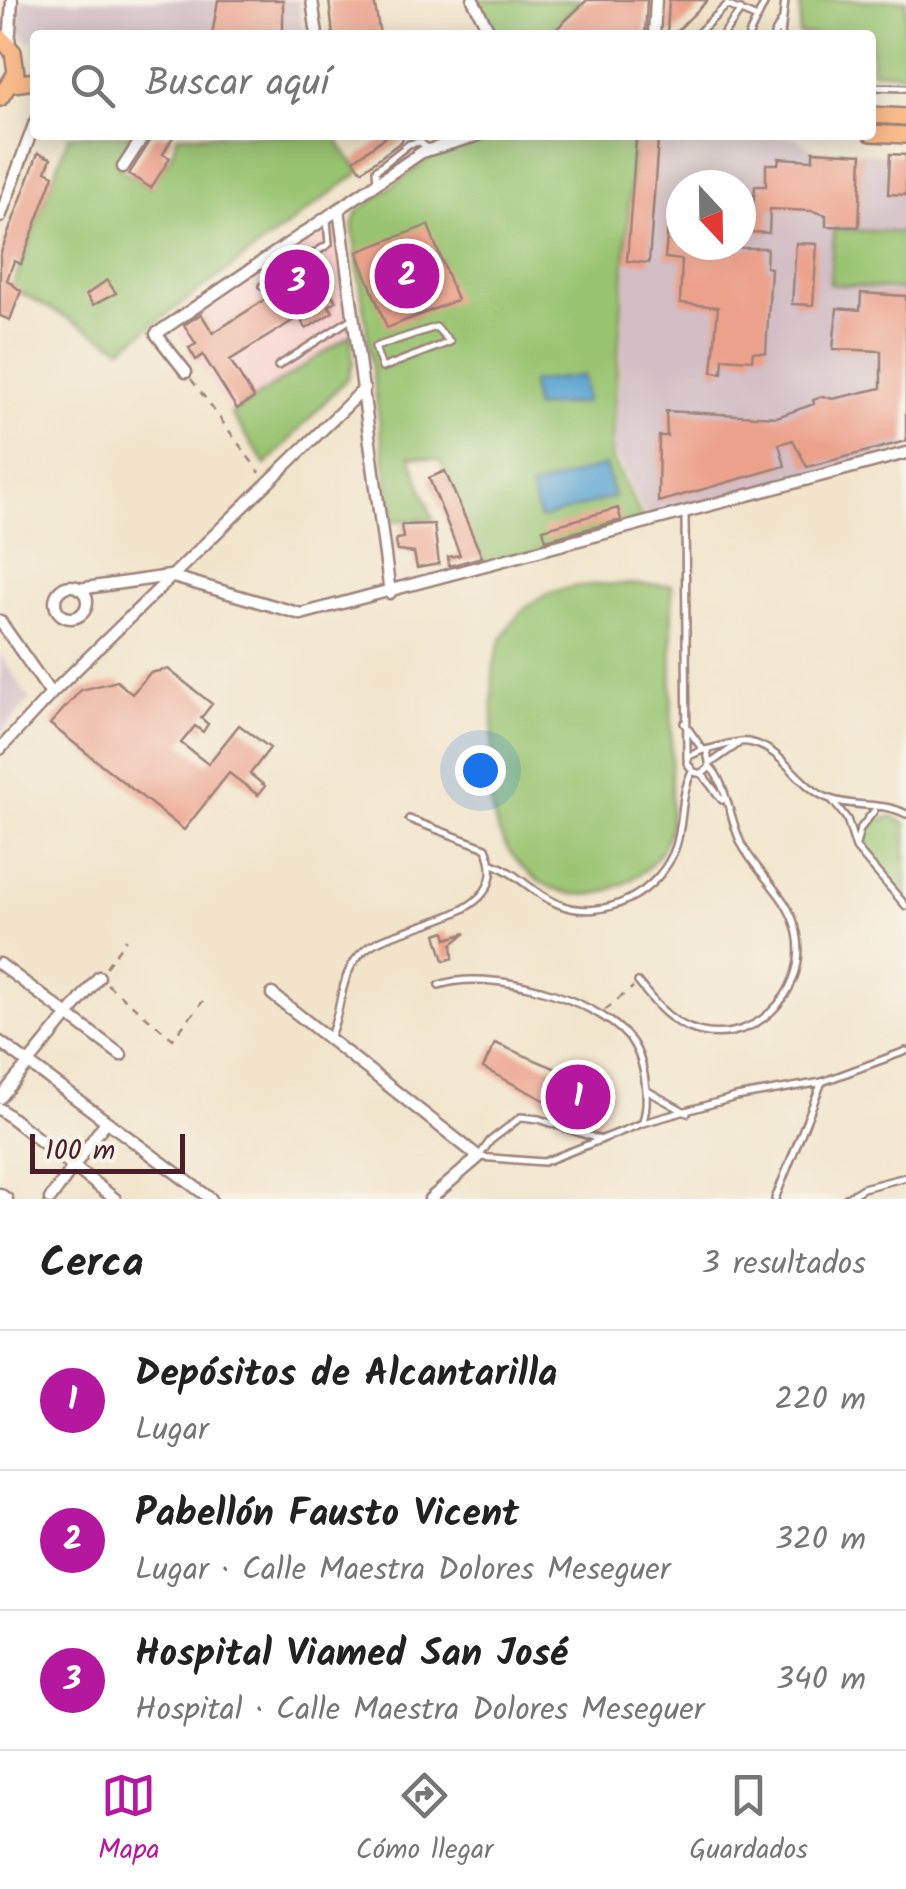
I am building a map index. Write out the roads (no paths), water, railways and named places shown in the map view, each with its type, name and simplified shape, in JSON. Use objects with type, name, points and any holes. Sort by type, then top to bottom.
[{"type":"main road","points":[[8,48],[30,73]]},
{"type":"main road","points":[[4,96],[8,48]]},
{"type":"main road","points":[[4,96],[30,80]]},
{"type":"main road","points":[[876,114],[906,117]]},
{"type":"main road","points":[[876,133],[906,135]]},
{"type":"street","points":[[8,48],[12,0]]},
{"type":"street","points":[[312,0],[316,30]]},
{"type":"street","points":[[473,0],[488,30]]},
{"type":"street","points":[[654,30],[656,0]]},
{"type":"street","points":[[0,217],[30,136]]},
{"type":"street","points":[[123,167],[141,140]]},
{"type":"street","points":[[186,372],[156,334],[441,143]]},
{"type":"street","points":[[340,209],[390,593]]},
{"type":"street","points":[[0,749],[170,576],[364,389]]},
{"type":"street","points":[[79,588],[170,576],[301,614],[906,453]]},
{"type":"street","points":[[0,621],[51,694]]},
{"type":"street","points":[[0,964],[121,1055]]},
{"type":"street","points":[[0,1098],[99,977]]},
{"type":"street","points":[[272,994],[479,1157],[430,1199]]},
{"type":"street","points":[[0,1042],[211,1199]]},
{"type":"street","points":[[0,1110],[114,1199]]},
{"type":"street","points":[[50,1199],[105,1123]]},
{"type":"street","points":[[0,1194],[7,1199]]},
{"type":"lane","points":[[751,30],[766,0]]},
{"type":"lane","points":[[782,30],[785,0]]},
{"type":"lane","points":[[701,30],[727,5],[757,18]]},
{"type":"lane","points":[[726,30],[740,10]]},
{"type":"lane","points":[[777,30],[783,20]]},
{"type":"lane","points":[[876,86],[906,88]]},
{"type":"lane","points":[[262,286],[328,244],[327,218]]},
{"type":"lane","points":[[278,366],[354,318]]},
{"type":"lane","points":[[427,328],[442,330],[450,342],[382,368],[377,357],[375,348],[427,328]]},
{"type":"lane","points":[[360,363],[377,357]]},
{"type":"lane","points":[[493,864],[510,870],[538,894],[562,906],[612,907],[649,886],[668,864],[677,842],[684,788],[692,771],[684,723],[685,514]]},
{"type":"lane","points":[[684,723],[720,778],[724,803]]},
{"type":"lane","points":[[687,759],[694,750],[719,744],[741,742],[768,748],[802,782],[832,800],[876,810],[889,806],[906,814]]},
{"type":"lane","points":[[702,774],[741,742]]},
{"type":"lane","points":[[638,982],[665,1014],[690,1028],[717,1034],[742,1032],[764,1018],[793,982],[799,954],[792,916],[782,895],[743,846],[724,803],[702,774],[692,771]]},
{"type":"lane","points":[[832,800],[847,819],[856,848],[906,906]]},
{"type":"lane","points":[[856,848],[860,829],[876,810]]},
{"type":"lane","points":[[329,1038],[344,977],[368,947],[460,911],[482,894],[491,879],[493,864],[486,848],[409,819]]},
{"type":"lane","points":[[439,985],[457,979],[517,984],[559,996],[598,1015],[630,1039],[646,1090],[643,1123]]},
{"type":"lane","points":[[479,1157],[544,1162],[643,1123],[736,1097],[822,1082],[906,1051]]},
{"type":"lane","points":[[775,1199],[822,1082]]},
{"type":"lane","points":[[646,1090],[686,1113]]},
{"type":"lane","points":[[479,1157],[490,1141],[521,1117],[539,1118],[604,1141]]},
{"type":"lane","points":[[845,1199],[863,1188],[906,1177]]},
{"type":"water","points":[[583,376],[586,402],[534,408],[531,382]]},
{"type":"water","points":[[605,465],[614,497],[540,519],[530,488]]},
{"type":"place","name":"Pabellón Fausto Vicent","points":[[407,276]]},
{"type":"place","name":"Hospital Viamed San José","points":[[297,282]]},
{"type":"place","name":"Depósitos de Alcantarilla","points":[[578,1097]]}]
